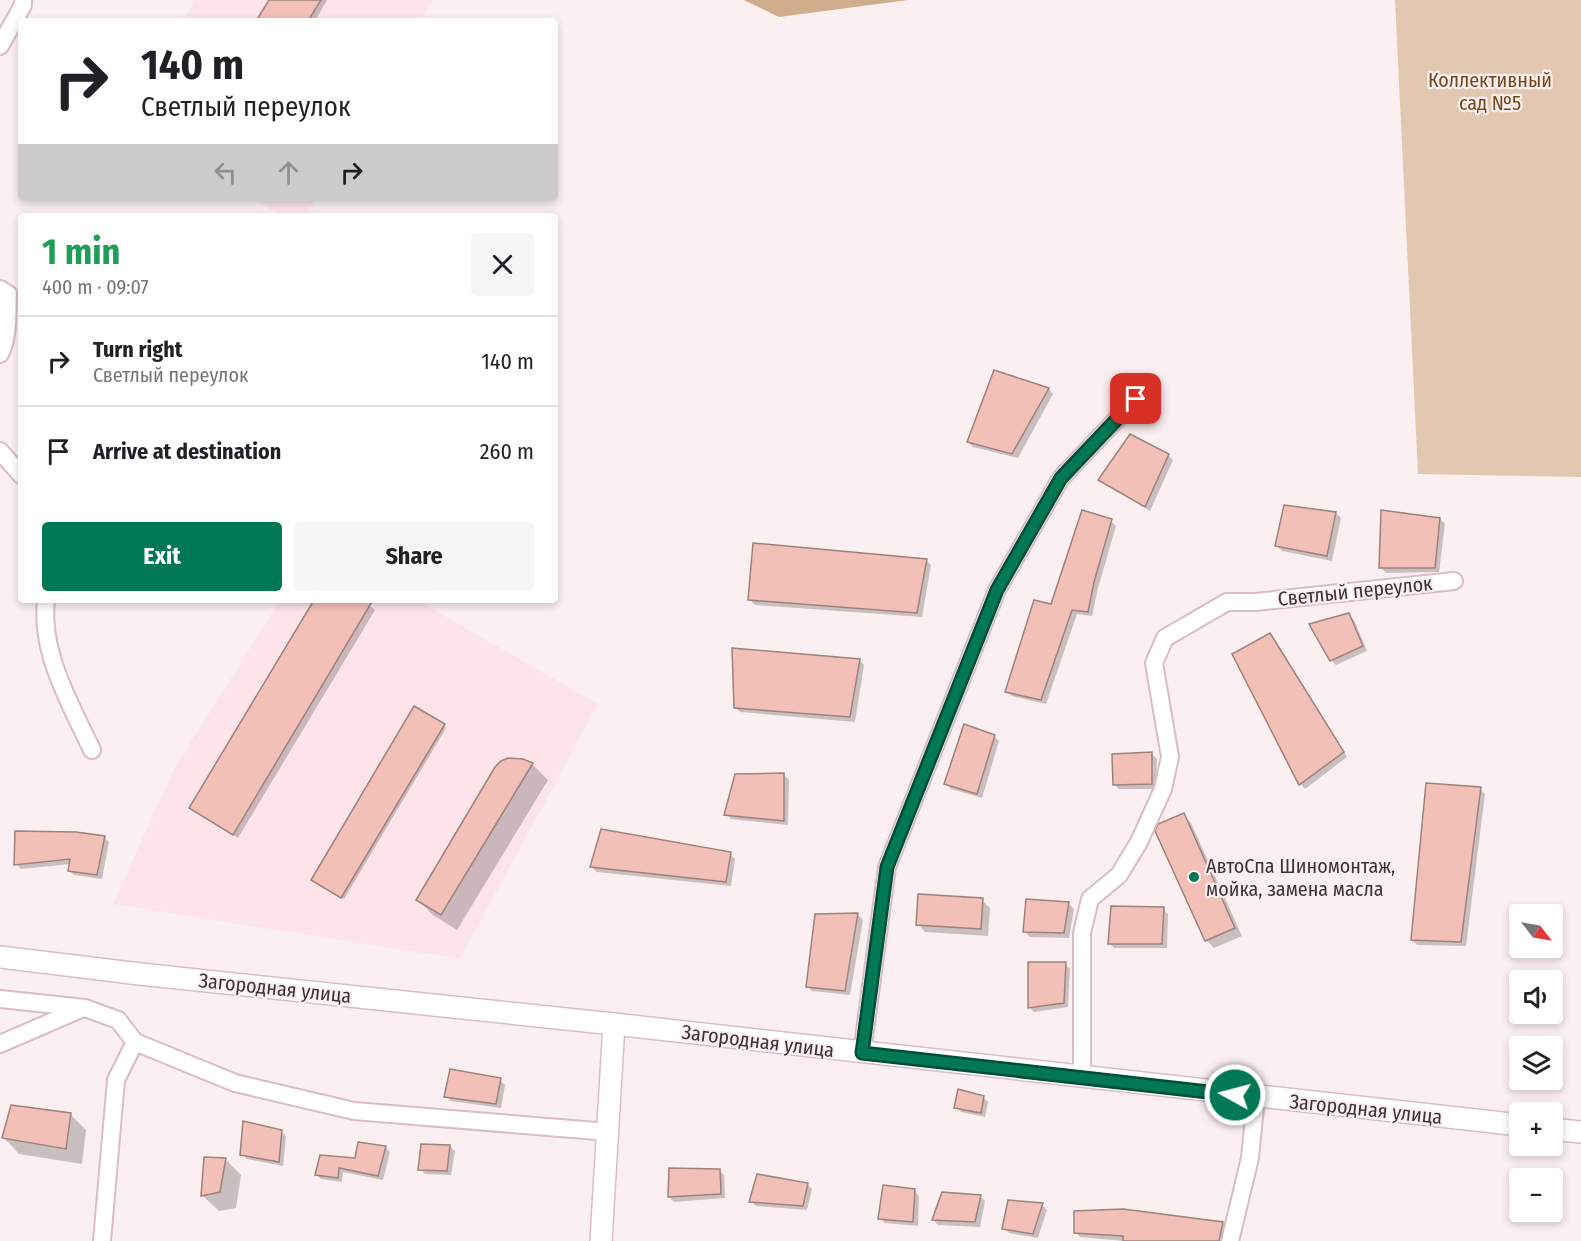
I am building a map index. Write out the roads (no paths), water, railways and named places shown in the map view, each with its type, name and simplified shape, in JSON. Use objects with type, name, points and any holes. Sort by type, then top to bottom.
[{"type":"street","points":[[0,46],[24,0]]},
{"type":"street","points":[[0,289],[8,294],[3,348],[0,354]]},
{"type":"street","points":[[862,1053],[887,867],[997,590],[1061,478],[1151,383]]},
{"type":"street","points":[[0,451],[18,472]]},
{"type":"street","name":"Светлый переулок","points":[[1082,1077],[1082,933],[1090,899],[1119,875],[1139,842],[1163,789],[1170,757],[1154,663],[1165,638],[1227,602],[1255,602],[1454,581]]},
{"type":"street","points":[[46,603],[44,621],[50,651],[63,688],[92,750]]},
{"type":"street","name":"Загородная улица","points":[[0,957],[1509,1124]]},
{"type":"street","points":[[0,999],[85,1008],[118,1020],[135,1042],[235,1083],[354,1111],[609,1132]]},
{"type":"street","points":[[0,1044],[85,1008]]},
{"type":"street","points":[[601,1241],[614,1024]]},
{"type":"street","points":[[102,1241],[116,1080],[135,1042]]},
{"type":"street","points":[[1230,1241],[1250,1158],[1256,1097]]},
{"type":"street","points":[[1563,1130],[1581,1132]]},
{"type":"place","name":"АвтоСпа Шиномонтаж, мойка, замена масла","points":[[1194,877]]},
{"type":"park label","name":"Коллективный сад №5","points":[[1490,92]]}]
